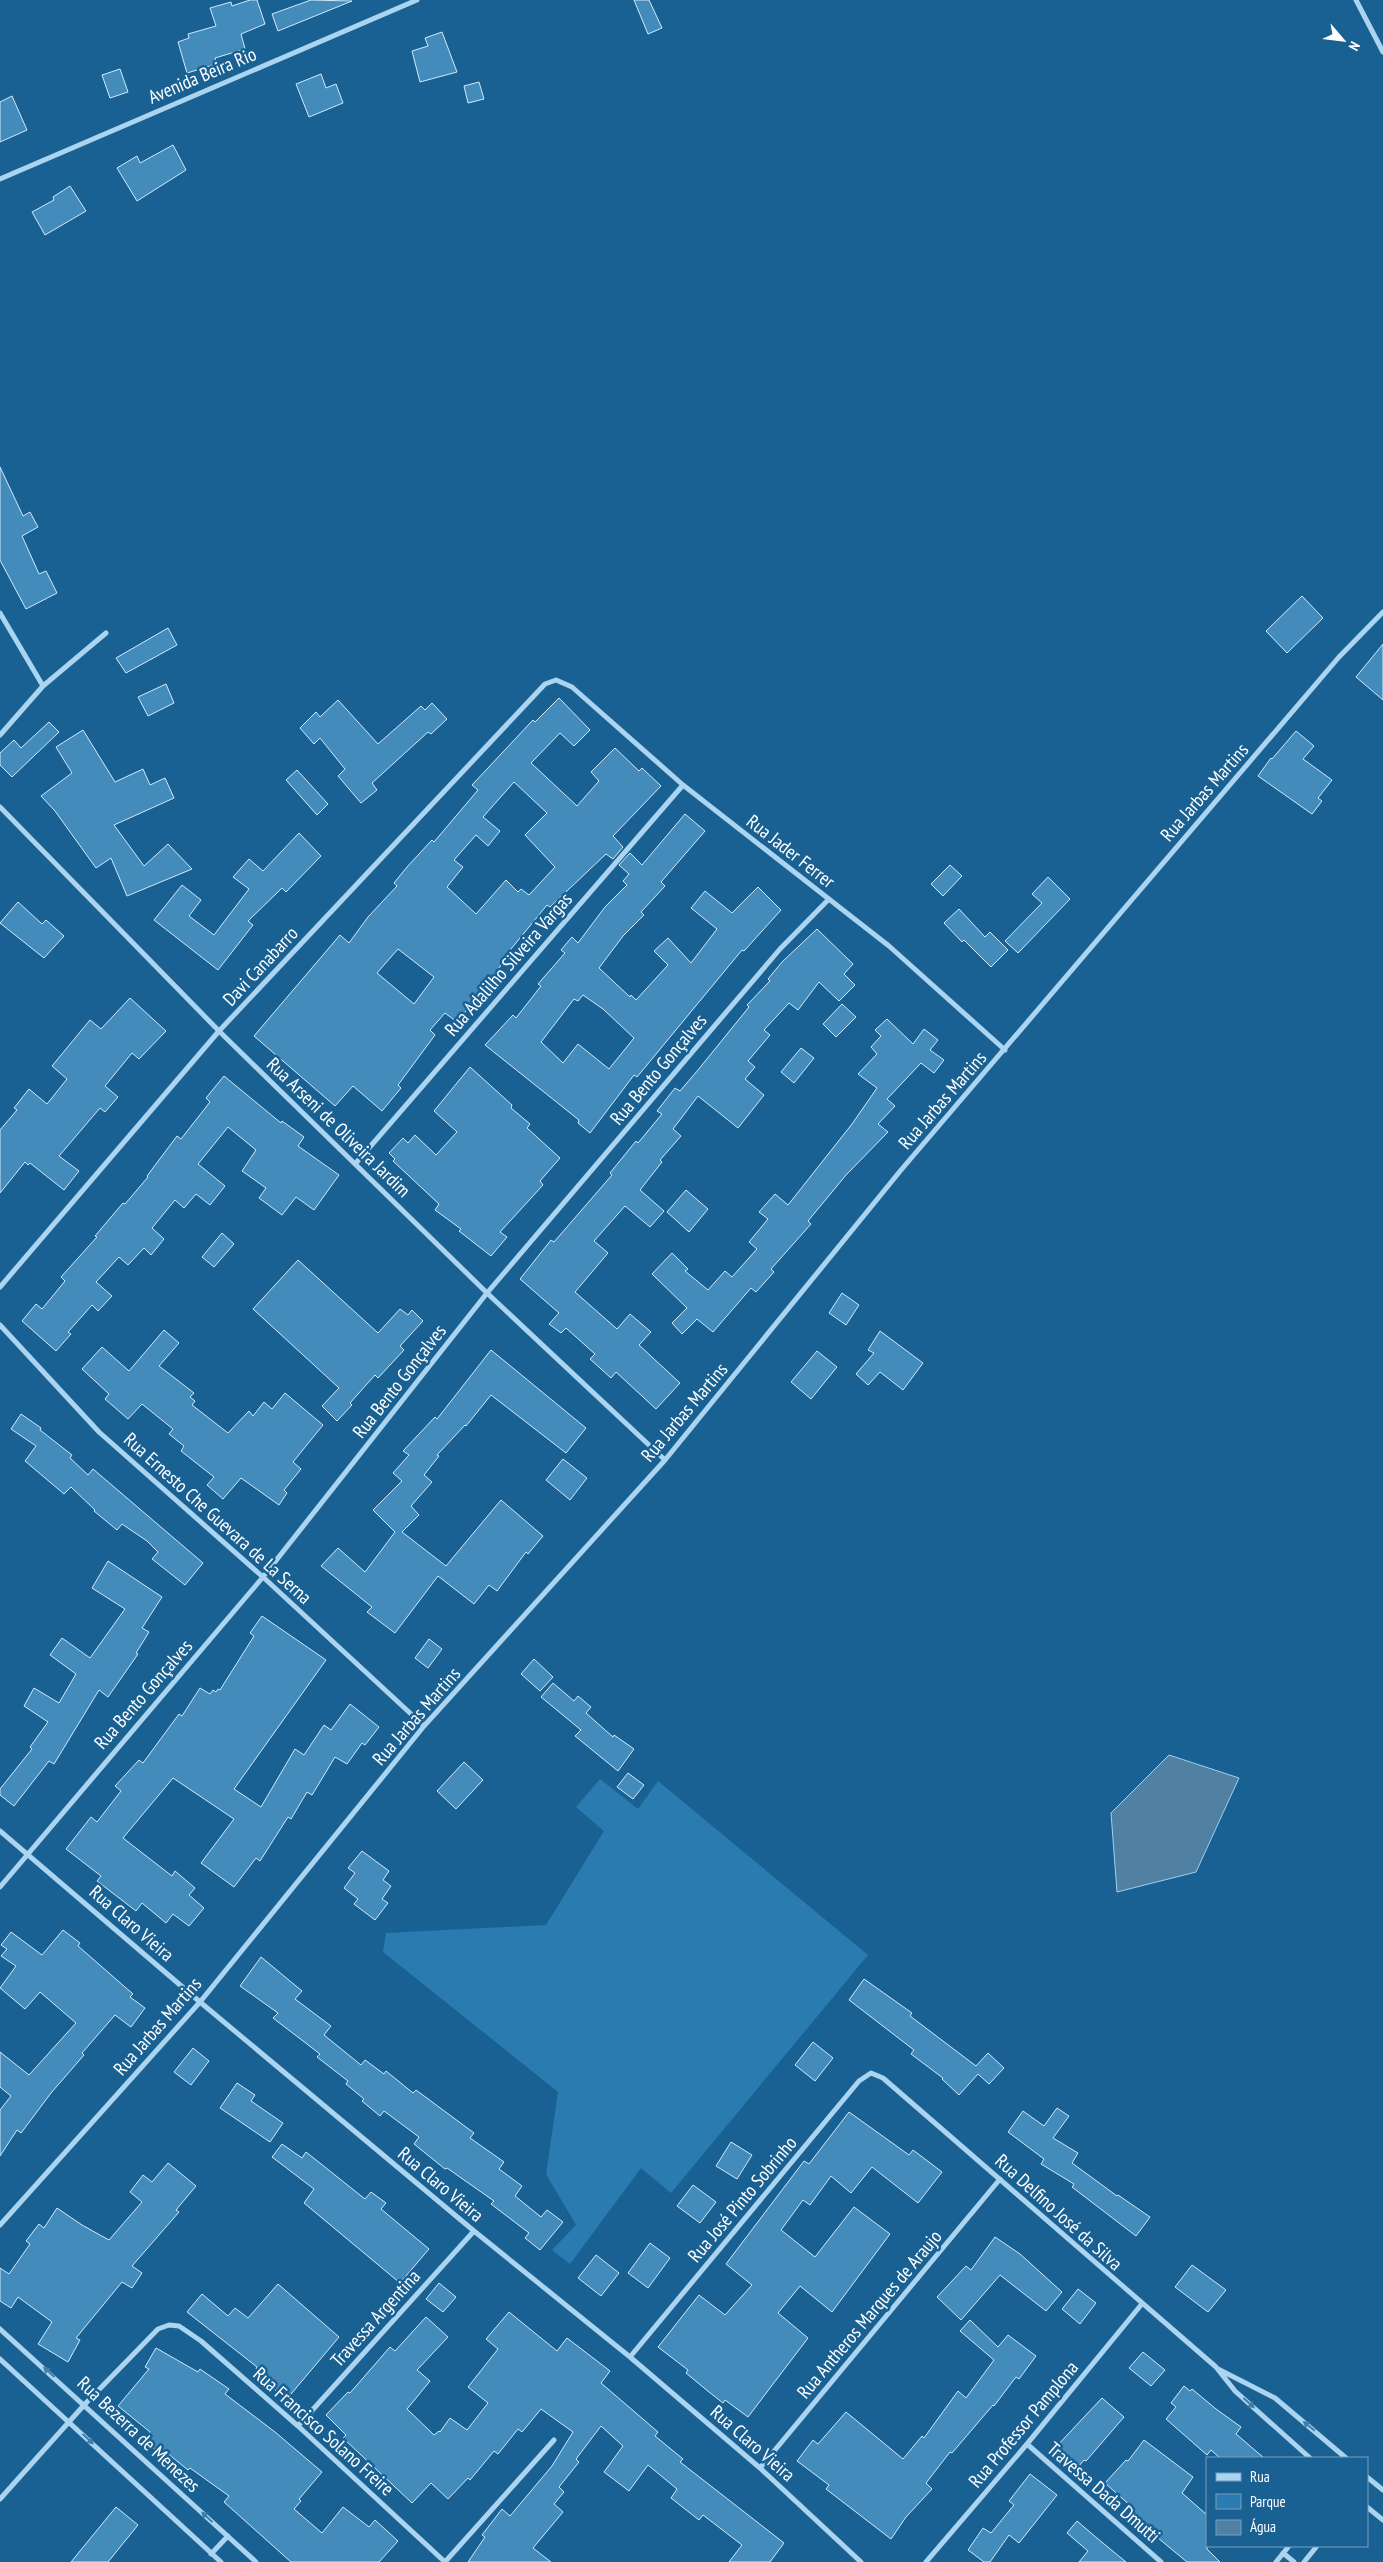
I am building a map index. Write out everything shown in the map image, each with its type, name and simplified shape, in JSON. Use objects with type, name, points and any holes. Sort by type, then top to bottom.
[{"type":"street","name":"Avenida Beira Rio","points":[[0,179],[416,0]]},
{"type":"street","points":[[1356,0],[1383,52]]},
{"type":"street","name":"Rua Jarbas Martins","points":[[0,2225],[200,2002],[424,1726],[665,1460],[902,1170],[1333,665],[1383,612]]},
{"type":"street","points":[[0,613],[44,686]]},
{"type":"street","points":[[0,735],[44,686],[106,633]]},
{"type":"street","name":"Rua Jader Ferrer","points":[[556,680],[572,687],[683,785],[889,946],[1005,1050]]},
{"type":"street","name":"Davi Canabarro","points":[[0,1287],[219,1031],[545,684],[556,680]]},
{"type":"street","name":"Rua Adalilho Silveira Vargas","points":[[356,1163],[683,785]]},
{"type":"street","name":"Rua Arseni de Oliveira Jardim","points":[[0,807],[219,1031],[487,1293],[665,1460]]},
{"type":"street","name":"Rua Bento Gonçalves","points":[[0,1887],[263,1577],[487,1293],[780,949],[828,900]]},
{"type":"street","name":"Rua Ernesto Che Guevara de La Serna","points":[[0,1325],[99,1432],[263,1577],[424,1726]]},
{"type":"street","name":"Rua Claro Vieira","points":[[0,1831],[200,2002],[474,2231],[630,2357],[760,2468],[861,2562]]},
{"type":"street","name":"Rua José Pinto Sobrinho","points":[[630,2357],[859,2081],[871,2073],[883,2078]]},
{"type":"street","name":"Rua Delfino José da Silva","points":[[883,2078],[1141,2305],[1216,2368],[1235,2391],[1309,2457]]},
{"type":"street","name":"Rua Antheros Marques de Araujo","points":[[760,2468],[1000,2179]]},
{"type":"street","name":"Travessa Argentina","points":[[298,2426],[474,2231]]},
{"type":"street","name":"Rua Professor Pamplona","points":[[926,2562],[1027,2444],[1141,2305]]},
{"type":"street","name":"Rua Francisco Solano Freire","points":[[85,2404],[158,2329],[169,2325],[179,2326],[201,2341],[298,2426],[445,2562]]},
{"type":"street","name":"Rua Bezerra de Menezes","points":[[0,2329],[85,2404],[256,2562]]},
{"type":"street","name":"Rua Bezerra de Menezes","points":[[0,2359],[220,2562]]},
{"type":"street","name":"Rua Delfino José da Silva","points":[[1216,2368],[1275,2398],[1345,2457]]},
{"type":"street","points":[[0,2499],[85,2404]]},
{"type":"street","points":[[445,2562],[554,2440]]},
{"type":"street","name":"Travessa Dada Dmutti","points":[[1027,2444],[1161,2562]]},
{"type":"street","points":[[1368,2481],[1383,2490]]},
{"type":"street","points":[[1368,2509],[1383,2520]]},
{"type":"street","points":[[211,2554],[228,2536]]},
{"type":"street","points":[[1276,2562],[1288,2547]]},
{"type":"street","points":[[1304,2562],[1316,2547]]},
{"type":"street","points":[[1283,2552],[1294,2562]]},
{"type":"green space","points":[[600,1779],[638,1809],[658,1781],[868,1955],[671,2193],[641,2168],[570,2264],[552,2250],[576,2225],[546,2174],[558,2092],[383,1952],[386,1933],[546,1925],[604,1831],[576,1807]]},
{"type":"water","points":[[1169,1755],[1239,1778],[1196,1872],[1117,1892],[1111,1813]]},
{"type":"building","points":[[250,0],[257,0],[265,24],[241,34],[245,49],[215,58],[217,64],[187,73],[178,42],[189,38],[188,34],[216,26],[210,8],[231,2],[232,6]]},
{"type":"building","points":[[311,0],[352,1],[278,31],[272,14]]},
{"type":"building","points":[[634,0],[649,0],[662,28],[648,34]]},
{"type":"building","points":[[442,32],[457,72],[420,82],[412,51],[428,46],[425,38]]},
{"type":"building","points":[[120,69],[128,92],[110,98],[102,75]]},
{"type":"building","points":[[321,74],[326,88],[336,84],[343,103],[309,117],[296,84]]},
{"type":"building","points":[[479,82],[484,99],[468,103],[464,86]]},
{"type":"building","points":[[12,96],[27,130],[0,142],[0,102]]},
{"type":"building","points":[[173,145],[186,170],[137,201],[117,168],[137,156],[140,163]]},
{"type":"building","points":[[70,186],[86,211],[45,235],[32,212],[54,200],[53,197]]},
{"type":"building","points":[[0,467],[23,516],[30,512],[38,527],[22,536],[39,574],[46,571],[57,593],[26,609],[0,560]]},
{"type":"building","points":[[1302,596],[1323,618],[1287,653],[1266,631]]},
{"type":"building","points":[[168,628],[177,645],[126,673],[116,658]]},
{"type":"building","points":[[1383,644],[1383,700],[1356,677]]},
{"type":"building","points":[[166,684],[174,703],[148,716],[138,697]]},
{"type":"building","points":[[559,698],[590,730],[574,746],[560,733],[531,763],[577,806],[599,781],[591,772],[615,748],[639,771],[642,768],[661,786],[613,836],[623,847],[613,859],[606,854],[550,907],[547,905],[502,960],[504,961],[484,989],[457,1022],[445,1013],[430,1030],[435,1035],[398,1085],[401,1088],[382,1111],[353,1086],[335,1106],[254,1036],[340,935],[349,943],[368,917],[397,886],[394,883],[407,867],[432,840],[434,842],[478,790],[472,785],[533,720],[535,722]],"holes":[[[514,782],[547,813],[525,835],[555,867],[529,895],[521,889],[518,892],[506,880],[476,914],[447,887],[463,867],[454,860],[476,835],[488,846],[500,831],[483,817]],[[398,949],[434,977],[414,1004],[377,973]]]},
{"type":"building","points":[[338,700],[378,744],[421,706],[425,710],[432,703],[447,719],[431,734],[428,732],[372,783],[377,790],[361,803],[338,776],[345,769],[320,738],[314,744],[300,728],[316,712],[320,717]]},
{"type":"building","points":[[49,722],[59,732],[12,777],[0,765],[0,753],[14,740],[21,748]]},
{"type":"building","points":[[83,730],[115,782],[143,769],[150,785],[165,778],[174,798],[114,825],[144,866],[168,844],[192,869],[127,896],[111,858],[96,868],[55,811],[41,796],[72,773],[56,747]]},
{"type":"building","points":[[1296,731],[1314,746],[1303,759],[1332,780],[1318,798],[1322,801],[1312,814],[1258,776],[1271,758]]},
{"type":"building","points":[[297,770],[328,804],[317,815],[286,780]]},
{"type":"building","points":[[685,814],[705,831],[661,882],[665,886],[641,912],[644,915],[623,936],[599,968],[630,997],[631,995],[636,1000],[668,965],[654,951],[668,938],[691,963],[717,929],[691,908],[705,891],[732,913],[758,887],[781,910],[744,951],[742,950],[637,1077],[634,1075],[590,1133],[578,1123],[579,1120],[485,1045],[513,1015],[516,1018],[541,986],[538,984],[565,953],[561,950],[572,937],[578,943],[605,907],[627,885],[623,881],[629,874],[619,865],[630,853],[642,865]],"holes":[[[583,995],[603,1009],[634,1038],[609,1069],[578,1044],[563,1063],[541,1042],[574,999],[578,1001]]]},
{"type":"building","points":[[299,833],[321,856],[286,892],[282,888],[248,921],[253,925],[218,970],[154,920],[182,885],[201,900],[189,916],[214,935],[249,889],[233,877],[249,859],[263,871]]},
{"type":"building","points":[[950,865],[962,876],[943,896],[931,884]]},
{"type":"building","points":[[1048,877],[1070,899],[1018,953],[1005,941],[1042,903],[1032,894]]},
{"type":"building","points":[[18,902],[42,924],[46,920],[64,936],[44,958],[0,923]]},
{"type":"building","points":[[959,909],[985,937],[990,932],[1008,950],[991,967],[964,940],[962,942],[944,923]]},
{"type":"building","points":[[817,929],[853,964],[844,974],[855,985],[839,1001],[819,982],[798,1010],[789,1003],[764,1030],[770,1035],[748,1061],[755,1067],[745,1079],[764,1095],[738,1128],[698,1096],[673,1129],[681,1136],[660,1160],[662,1162],[640,1190],[664,1211],[650,1227],[625,1206],[594,1241],[608,1253],[575,1292],[617,1329],[630,1314],[651,1332],[639,1345],[680,1383],[656,1409],[616,1372],[611,1378],[590,1359],[595,1354],[566,1328],[561,1333],[549,1324],[559,1313],[520,1279],[551,1240],[554,1242],[612,1175],[610,1173],[636,1141],[638,1143],[662,1114],[657,1111],[675,1088],[680,1091],[749,1007],[747,1005],[770,981],[768,979],[782,962]]},
{"type":"building","points":[[130,998],[166,1031],[139,1059],[132,1053],[105,1086],[118,1097],[105,1112],[100,1108],[59,1156],[79,1171],[64,1190],[30,1163],[28,1165],[25,1162],[0,1193],[0,1130],[17,1110],[14,1108],[29,1089],[47,1104],[67,1079],[52,1066],[90,1020],[101,1029]]},
{"type":"building","points":[[842,1004],[856,1017],[836,1037],[823,1024]]},
{"type":"building","points":[[887,1019],[913,1044],[924,1029],[938,1040],[930,1050],[944,1060],[934,1073],[921,1063],[887,1099],[895,1106],[878,1124],[888,1132],[846,1175],[808,1221],[811,1224],[771,1269],[774,1272],[756,1292],[751,1288],[713,1332],[697,1319],[682,1334],[672,1323],[687,1308],[652,1274],[672,1253],[688,1269],[685,1271],[708,1290],[725,1271],[732,1277],[757,1249],[749,1242],[768,1219],[759,1212],[775,1194],[788,1205],[852,1124],[877,1088],[858,1074],[877,1054],[871,1047],[881,1036],[875,1030]]},
{"type":"building","points":[[801,1048],[814,1058],[794,1083],[781,1072]]},
{"type":"building","points":[[470,1067],[512,1105],[511,1108],[530,1124],[527,1128],[560,1158],[540,1181],[543,1185],[500,1232],[507,1237],[491,1256],[459,1231],[461,1229],[435,1210],[439,1204],[393,1161],[395,1159],[389,1153],[403,1138],[408,1143],[415,1135],[436,1155],[457,1132],[434,1111]]},
{"type":"building","points":[[224,1076],[281,1123],[282,1121],[304,1137],[298,1146],[339,1175],[314,1210],[296,1197],[282,1215],[259,1198],[266,1188],[242,1171],[256,1150],[228,1127],[198,1164],[225,1186],[210,1205],[196,1194],[184,1208],[175,1200],[152,1228],[164,1239],[151,1255],[144,1248],[128,1265],[119,1257],[96,1282],[112,1296],[98,1311],[92,1305],[68,1332],[71,1334],[56,1351],[22,1321],[36,1304],[42,1309],[65,1281],[61,1277],[97,1237],[95,1236],[123,1203],[125,1204],[148,1177],[177,1136],[181,1139],[210,1102],[206,1098]]},
{"type":"building","points":[[686,1190],[708,1209],[689,1232],[667,1212]]},
{"type":"building","points":[[222,1233],[234,1244],[214,1267],[202,1257]]},
{"type":"building","points":[[298,1260],[378,1333],[400,1309],[408,1315],[412,1310],[423,1321],[400,1346],[404,1350],[378,1378],[375,1375],[337,1421],[322,1406],[339,1388],[253,1309]]},
{"type":"building","points":[[842,1293],[859,1305],[846,1325],[829,1313]]},
{"type":"building","points":[[164,1330],[179,1343],[159,1366],[194,1393],[190,1397],[195,1401],[192,1405],[228,1433],[249,1411],[253,1416],[264,1402],[272,1409],[285,1393],[323,1425],[293,1462],[301,1469],[284,1490],[287,1493],[279,1505],[241,1478],[223,1499],[207,1485],[214,1477],[181,1451],[184,1446],[169,1434],[173,1429],[142,1404],[128,1419],[105,1399],[109,1394],[82,1369],[102,1347],[129,1371]]},
{"type":"building","points":[[880,1331],[923,1363],[903,1390],[880,1372],[868,1385],[856,1374],[874,1353],[868,1350]]},
{"type":"building","points":[[491,1350],[586,1428],[566,1453],[491,1395],[466,1426],[437,1455],[439,1456],[424,1475],[432,1482],[411,1506],[419,1515],[402,1532],[446,1566],[501,1500],[543,1536],[528,1554],[526,1552],[497,1591],[489,1585],[474,1604],[438,1576],[395,1633],[367,1612],[372,1607],[321,1566],[338,1548],[365,1572],[395,1532],[373,1510],[402,1481],[393,1473],[409,1455],[403,1451],[435,1417],[437,1419]]},
{"type":"building","points":[[817,1351],[837,1367],[811,1399],[791,1382]]},
{"type":"building","points":[[21,1414],[41,1428],[40,1430],[72,1455],[70,1458],[88,1475],[93,1469],[203,1563],[185,1585],[152,1559],[158,1552],[147,1541],[122,1524],[117,1530],[94,1511],[71,1487],[64,1494],[25,1461],[36,1446],[11,1429]]},
{"type":"building","points":[[563,1459],[587,1478],[570,1500],[546,1480]]},
{"type":"building","points":[[108,1561],[162,1597],[142,1628],[149,1632],[136,1653],[138,1654],[108,1697],[99,1690],[54,1764],[49,1761],[14,1806],[0,1795],[0,1789],[32,1749],[30,1747],[48,1722],[24,1706],[34,1688],[59,1703],[76,1674],[50,1655],[62,1638],[90,1658],[125,1609],[92,1588]]},
{"type":"building","points":[[262,1616],[326,1660],[234,1789],[261,1807],[295,1749],[304,1755],[324,1725],[331,1730],[350,1704],[379,1727],[365,1745],[362,1743],[347,1764],[335,1757],[312,1795],[307,1792],[291,1819],[288,1817],[260,1861],[256,1858],[234,1887],[201,1863],[234,1819],[173,1778],[123,1838],[172,1876],[175,1871],[195,1888],[189,1895],[204,1908],[189,1926],[173,1914],[166,1923],[142,1903],[136,1911],[97,1881],[101,1876],[66,1849],[91,1817],[97,1822],[121,1791],[115,1786],[139,1760],[143,1763],[179,1714],[182,1716],[200,1688],[210,1694],[213,1690],[216,1692],[218,1689],[220,1690],[254,1636],[250,1633]]},
{"type":"building","points":[[429,1639],[442,1649],[428,1668],[415,1658]]},
{"type":"building","points":[[534,1659],[553,1677],[540,1691],[521,1674]]},
{"type":"building","points":[[553,1683],[574,1701],[578,1696],[591,1707],[586,1713],[613,1737],[614,1735],[634,1749],[618,1771],[575,1736],[581,1730],[541,1697]]},
{"type":"building","points":[[464,1762],[483,1780],[456,1809],[437,1791]]},
{"type":"building","points":[[628,1773],[644,1785],[633,1799],[617,1787]]},
{"type":"building","points":[[362,1851],[389,1871],[383,1880],[391,1886],[382,1899],[388,1903],[375,1920],[354,1904],[358,1899],[344,1888],[355,1873],[348,1868]]},
{"type":"building","points":[[63,1930],[80,1943],[78,1946],[133,1994],[130,1997],[145,2008],[131,2027],[115,2015],[82,2053],[84,2055],[51,2093],[21,2133],[17,2130],[0,2156],[0,2110],[11,2096],[0,2087],[0,2052],[29,2075],[76,2023],[40,1992],[25,2009],[0,1988],[16,1966],[1,1956],[7,1949],[1,1945],[11,1932],[42,1955]]},
{"type":"building","points":[[261,1957],[302,1991],[295,1999],[331,2026],[324,2035],[361,2065],[365,2060],[384,2074],[386,2071],[413,2093],[416,2090],[474,2133],[470,2138],[504,2162],[499,2169],[522,2186],[515,2196],[541,2217],[547,2210],[563,2222],[540,2250],[525,2238],[529,2233],[491,2204],[494,2201],[447,2168],[445,2169],[414,2144],[419,2137],[384,2111],[380,2116],[362,2101],[364,2099],[346,2084],[348,2081],[317,2057],[320,2054],[273,2018],[278,2013],[240,1986]]},
{"type":"building","points":[[864,1979],[912,2013],[910,2016],[976,2066],[988,2053],[1004,2068],[989,2084],[978,2074],[959,2095],[943,2078],[911,2054],[914,2050],[849,2000]]},
{"type":"building","points":[[813,2042],[833,2058],[815,2081],[795,2065]]},
{"type":"building","points":[[193,2048],[209,2061],[191,2085],[174,2072]]},
{"type":"building","points":[[237,2083],[255,2095],[251,2101],[283,2123],[270,2142],[220,2108]]},
{"type":"building","points":[[1057,2108],[1069,2116],[1053,2138],[1078,2153],[1072,2163],[1117,2196],[1150,2217],[1136,2236],[1072,2187],[1074,2184],[1041,2164],[1044,2159],[1008,2132],[1023,2111],[1044,2126]]},
{"type":"building","points":[[849,2112],[909,2155],[913,2150],[942,2172],[918,2203],[872,2167],[851,2193],[831,2176],[810,2205],[803,2200],[781,2230],[815,2257],[854,2207],[890,2234],[832,2312],[800,2286],[778,2313],[808,2338],[748,2417],[725,2400],[723,2403],[686,2373],[688,2370],[658,2347],[699,2295],[725,2315],[752,2285],[726,2264],[804,2161],[809,2164]]},
{"type":"building","points":[[731,2142],[752,2155],[737,2179],[716,2166]]},
{"type":"building","points":[[282,2144],[302,2158],[306,2152],[365,2199],[371,2192],[386,2203],[381,2209],[429,2249],[400,2283],[304,2203],[314,2189],[272,2157]]},
{"type":"building","points":[[168,2163],[196,2186],[176,2210],[179,2212],[132,2266],[142,2273],[132,2288],[122,2282],[76,2338],[80,2340],[68,2362],[38,2344],[52,2322],[18,2297],[11,2308],[0,2301],[0,2268],[9,2274],[30,2244],[26,2241],[39,2224],[44,2228],[57,2208],[109,2240],[142,2202],[130,2192],[143,2175],[152,2182]]},
{"type":"building","points":[[693,2185],[716,2202],[700,2223],[677,2206]]},
{"type":"building","points":[[995,2237],[1020,2254],[1062,2292],[1046,2311],[1000,2275],[961,2320],[937,2297],[966,2266],[971,2270]]},
{"type":"building","points":[[650,2243],[670,2258],[648,2288],[628,2273]]},
{"type":"building","points":[[596,2255],[619,2273],[601,2296],[578,2278]]},
{"type":"building","points":[[1192,2265],[1226,2290],[1208,2312],[1175,2287]]},
{"type":"building","points":[[439,2283],[456,2297],[443,2312],[426,2299]]},
{"type":"building","points":[[278,2284],[339,2337],[286,2400],[273,2388],[276,2384],[256,2369],[257,2367],[187,2312],[202,2294],[228,2316],[235,2308],[248,2318]]},
{"type":"building","points":[[1078,2289],[1096,2303],[1080,2324],[1062,2309]]},
{"type":"building","points":[[509,2312],[557,2351],[567,2338],[610,2371],[601,2383],[658,2432],[655,2436],[683,2459],[680,2462],[784,2543],[770,2562],[729,2562],[742,2545],[703,2515],[699,2520],[671,2498],[677,2489],[648,2465],[629,2491],[604,2472],[623,2446],[601,2426],[576,2459],[579,2462],[559,2487],[564,2492],[554,2504],[563,2512],[533,2548],[551,2562],[468,2562],[485,2537],[482,2535],[502,2509],[510,2516],[552,2466],[573,2432],[541,2409],[522,2432],[518,2429],[498,2454],[494,2451],[470,2480],[468,2478],[448,2499],[431,2483],[412,2503],[343,2438],[346,2435],[326,2415],[348,2392],[350,2393],[390,2347],[395,2351],[426,2317],[448,2337],[417,2370],[430,2381],[407,2409],[434,2435],[440,2432],[450,2418],[467,2430],[488,2403],[468,2387],[498,2349],[486,2339]]},
{"type":"building","points":[[970,2320],[998,2347],[1008,2335],[1036,2356],[1019,2379],[1016,2377],[994,2406],[952,2453],[950,2452],[926,2483],[932,2489],[906,2517],[891,2539],[826,2489],[829,2485],[797,2461],[813,2440],[818,2444],[846,2412],[903,2459],[922,2436],[924,2438],[958,2391],[966,2398],[994,2360],[960,2331]]},
{"type":"building","points":[[156,2348],[198,2372],[200,2369],[229,2389],[225,2394],[275,2432],[322,2472],[299,2499],[301,2501],[294,2509],[322,2533],[343,2507],[369,2527],[375,2520],[398,2541],[379,2562],[291,2562],[224,2502],[229,2496],[190,2468],[188,2470],[167,2453],[164,2457],[144,2440],[150,2432],[118,2406],[149,2369],[145,2367]]},
{"type":"building","points":[[1143,2352],[1165,2370],[1151,2386],[1129,2368]]},
{"type":"building","points":[[1184,2386],[1190,2391],[1192,2389],[1241,2427],[1236,2434],[1263,2457],[1219,2457],[1211,2450],[1207,2455],[1166,2419],[1176,2407],[1171,2403]]},
{"type":"building","points":[[1102,2398],[1124,2417],[1086,2461],[1084,2460],[1078,2467],[1055,2448]]},
{"type":"building","points":[[1144,2440],[1193,2477],[1182,2493],[1206,2514],[1206,2547],[1220,2562],[1187,2562],[1146,2528],[1130,2511],[1133,2508],[1105,2483],[1126,2460],[1128,2461]]},
{"type":"building","points":[[1030,2474],[1057,2495],[1019,2543],[1009,2535],[990,2562],[984,2562],[968,2550],[983,2528],[991,2533],[1014,2505],[1009,2501]]},
{"type":"building","points":[[116,2507],[138,2525],[108,2562],[71,2562]]},
{"type":"building","points":[[1077,2521],[1126,2562],[1079,2562],[1088,2551],[1067,2533]]}]
